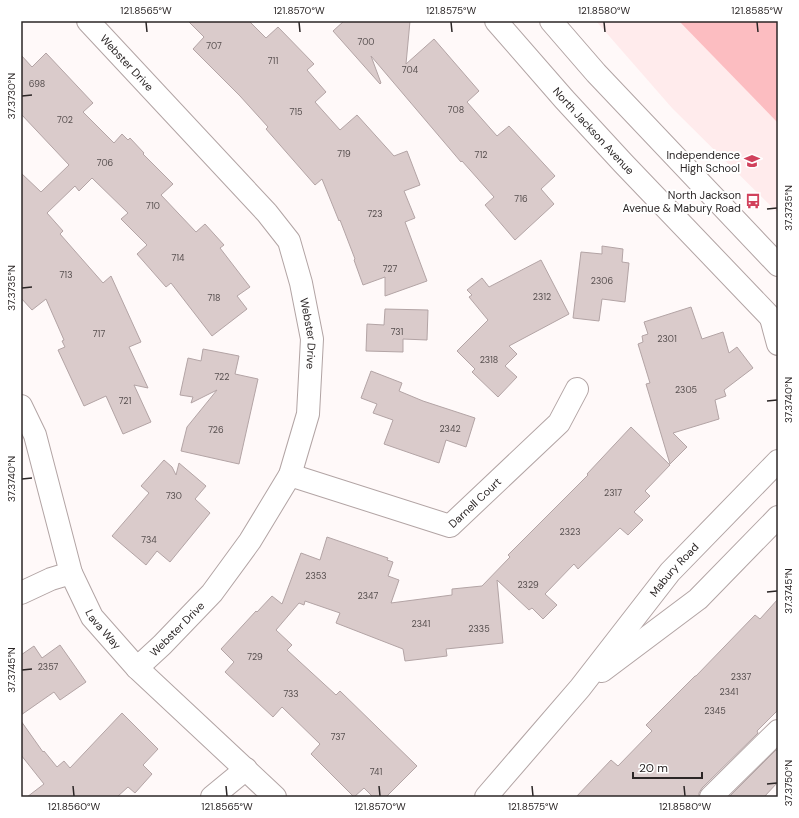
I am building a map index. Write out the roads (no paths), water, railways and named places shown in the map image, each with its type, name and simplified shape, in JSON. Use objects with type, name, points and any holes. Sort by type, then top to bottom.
[{"type":"street","name":"Webster Drive","points":[[88,21],[267,213],[289,241],[301,283],[312,339],[308,414],[290,475],[250,541],[212,593],[162,645],[137,668]]},
{"type":"street","name":"North Jackson Avenue","points":[[496,21],[564,99],[623,163],[774,322]]},
{"type":"street","points":[[551,21],[602,79],[778,265]]},
{"type":"street","points":[[774,322],[778,344]]},
{"type":"street","name":"Darnell Court","points":[[290,475],[450,526],[560,423],[577,389]]},
{"type":"street","name":"Lava Way","points":[[21,406],[34,434],[71,573],[92,617],[137,668],[275,797]]},
{"type":"street","points":[[775,464],[778,443]]},
{"type":"street","name":"Mabury Road","points":[[486,797],[580,688],[670,572],[775,464]]},
{"type":"street","name":"Mabury Road","points":[[580,688],[698,599],[778,517]]},
{"type":"street","points":[[21,593],[51,579],[71,573]]},
{"type":"street","points":[[711,797],[778,731]]},
{"type":"street","points":[[212,797],[246,769]]},
{"type":"place","name":"Independence High School","points":[[752,161]]},
{"type":"place","name":"North Jackson Avenue & Mabury Road","points":[[753,201]]}]
